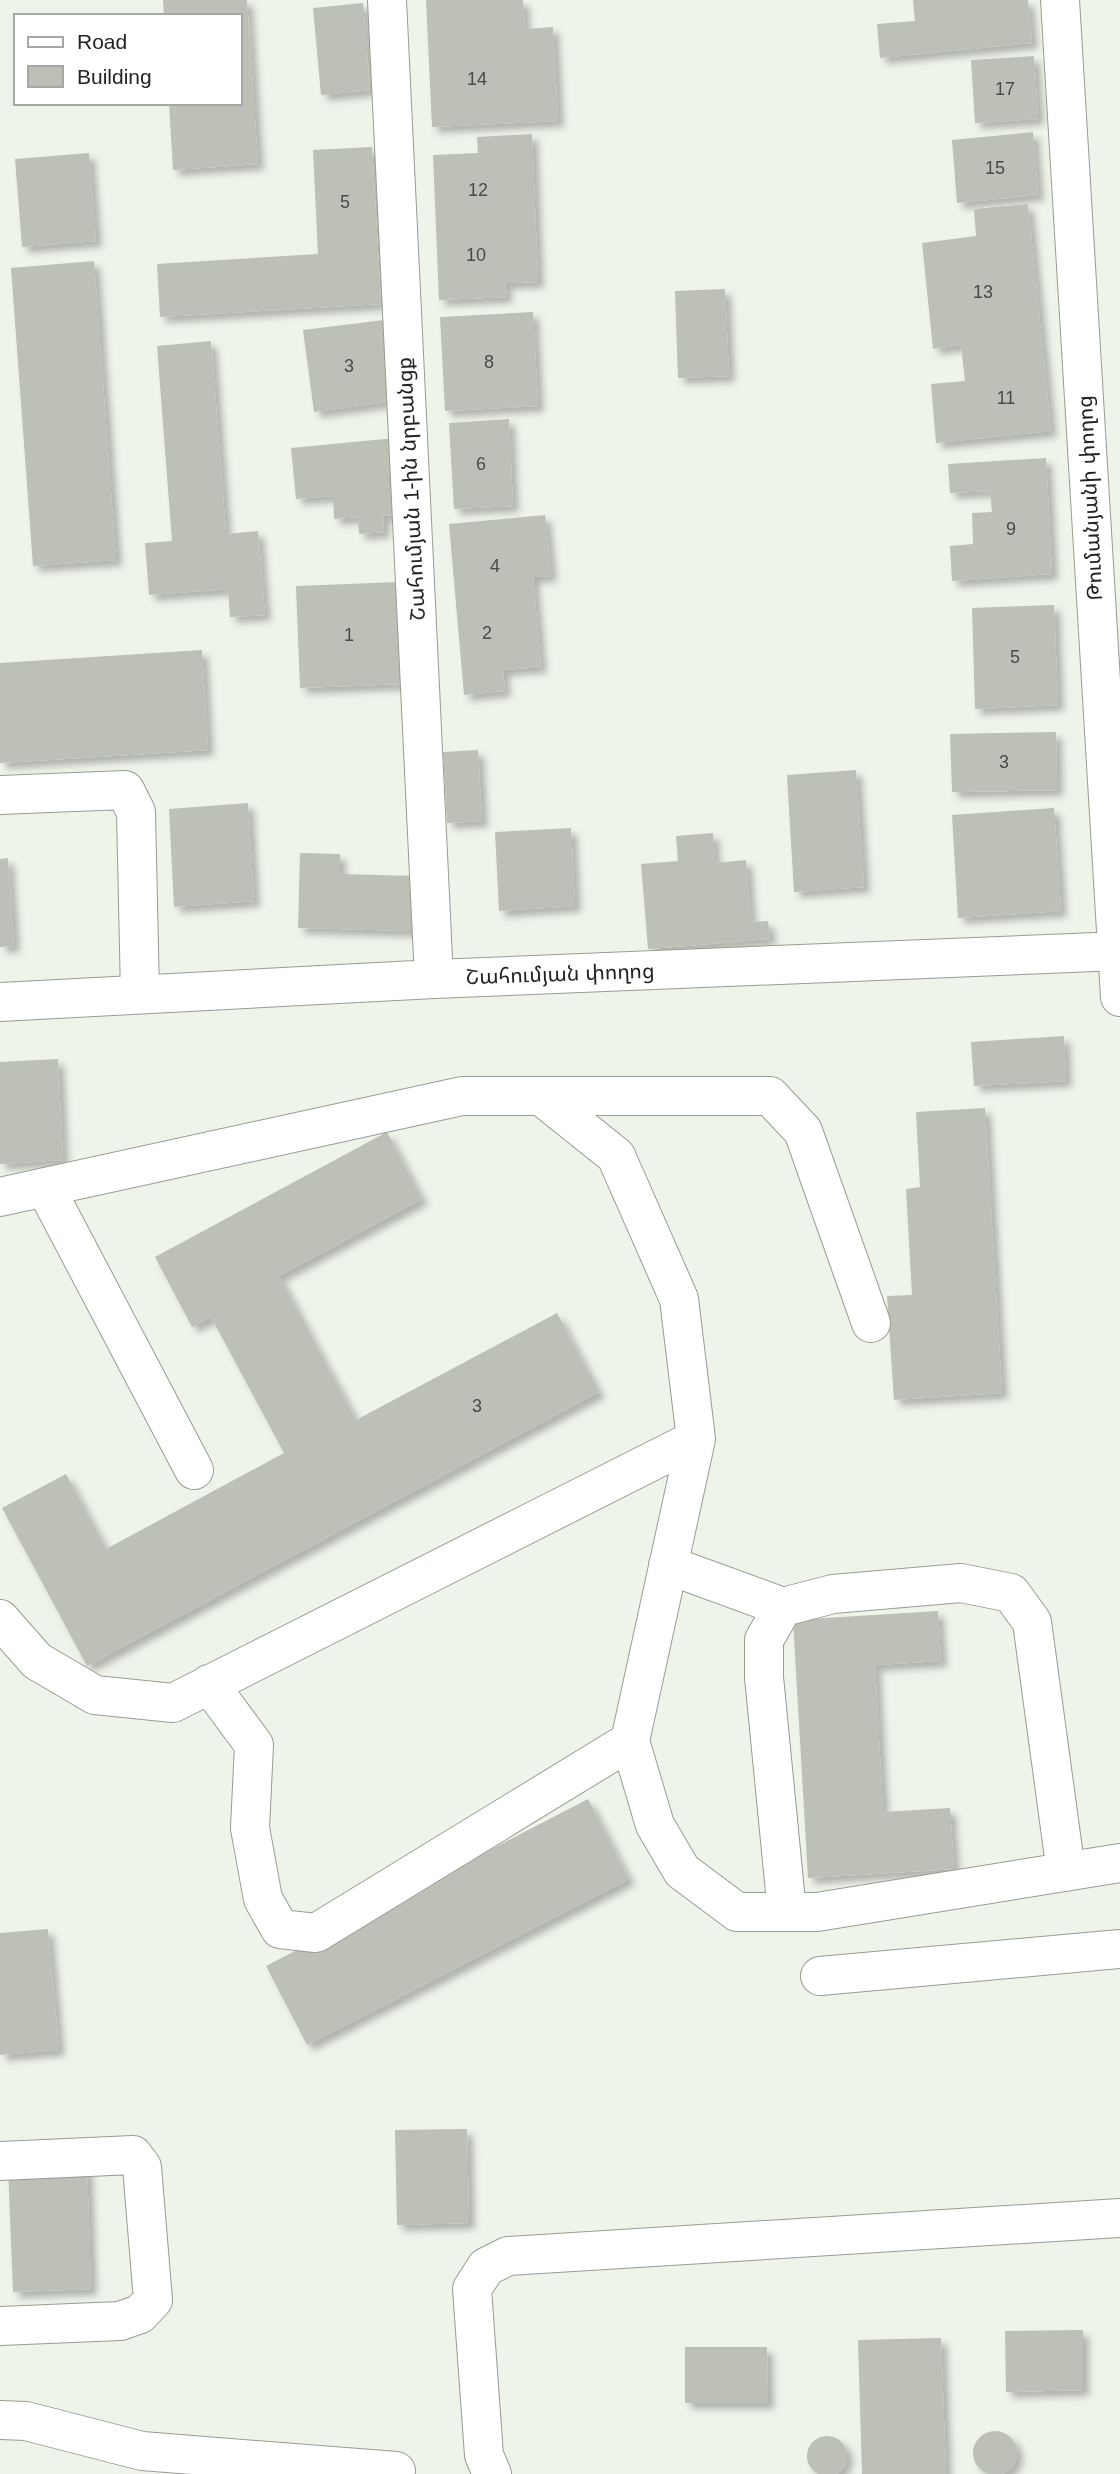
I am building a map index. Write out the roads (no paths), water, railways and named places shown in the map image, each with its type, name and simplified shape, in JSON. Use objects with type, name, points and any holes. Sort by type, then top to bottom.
[{"type":"street","name":"Շահումյան 1-ին նրբանցք","points":[[387,0],[434,979]]},
{"type":"street","name":"Թումանյանի փողոց","points":[[1060,0],[1120,997]]},
{"type":"street","points":[[0,796],[125,790],[136,812],[140,994]]},
{"type":"street","name":"Շահումյան փողոց","points":[[0,1002],[434,979],[1119,951]]},
{"type":"street","points":[[0,1197],[462,1096],[770,1096],[803,1131],[871,1323]]},
{"type":"street","points":[[541,1096],[616,1156],[679,1299],[696,1439],[630,1741],[655,1825],[682,1871],[737,1912],[817,1912],[1120,1863]]},
{"type":"street","points":[[45,1186],[194,1470]]},
{"type":"street","points":[[0,1619],[37,1661],[95,1695],[173,1703],[696,1439]]},
{"type":"street","points":[[668,1565],[783,1606],[833,1594],[961,1583],[1011,1593],[1032,1622],[1066,1872]]},
{"type":"street","points":[[783,1606],[764,1640],[764,1677],[787,1912]]},
{"type":"street","points":[[209,1684],[254,1745],[250,1828],[263,1899],[280,1929],[316,1933],[630,1741]]},
{"type":"street","points":[[820,1976],[1120,1949]]},
{"type":"street","points":[[0,2161],[133,2155],[142,2167],[153,2300],[140,2314],[120,2321],[0,2326]]},
{"type":"street","points":[[492,2474],[484,2455],[472,2289],[486,2267],[508,2256],[1120,2218]]},
{"type":"street","points":[[0,2420],[26,2421],[142,2451],[396,2471]]}]
